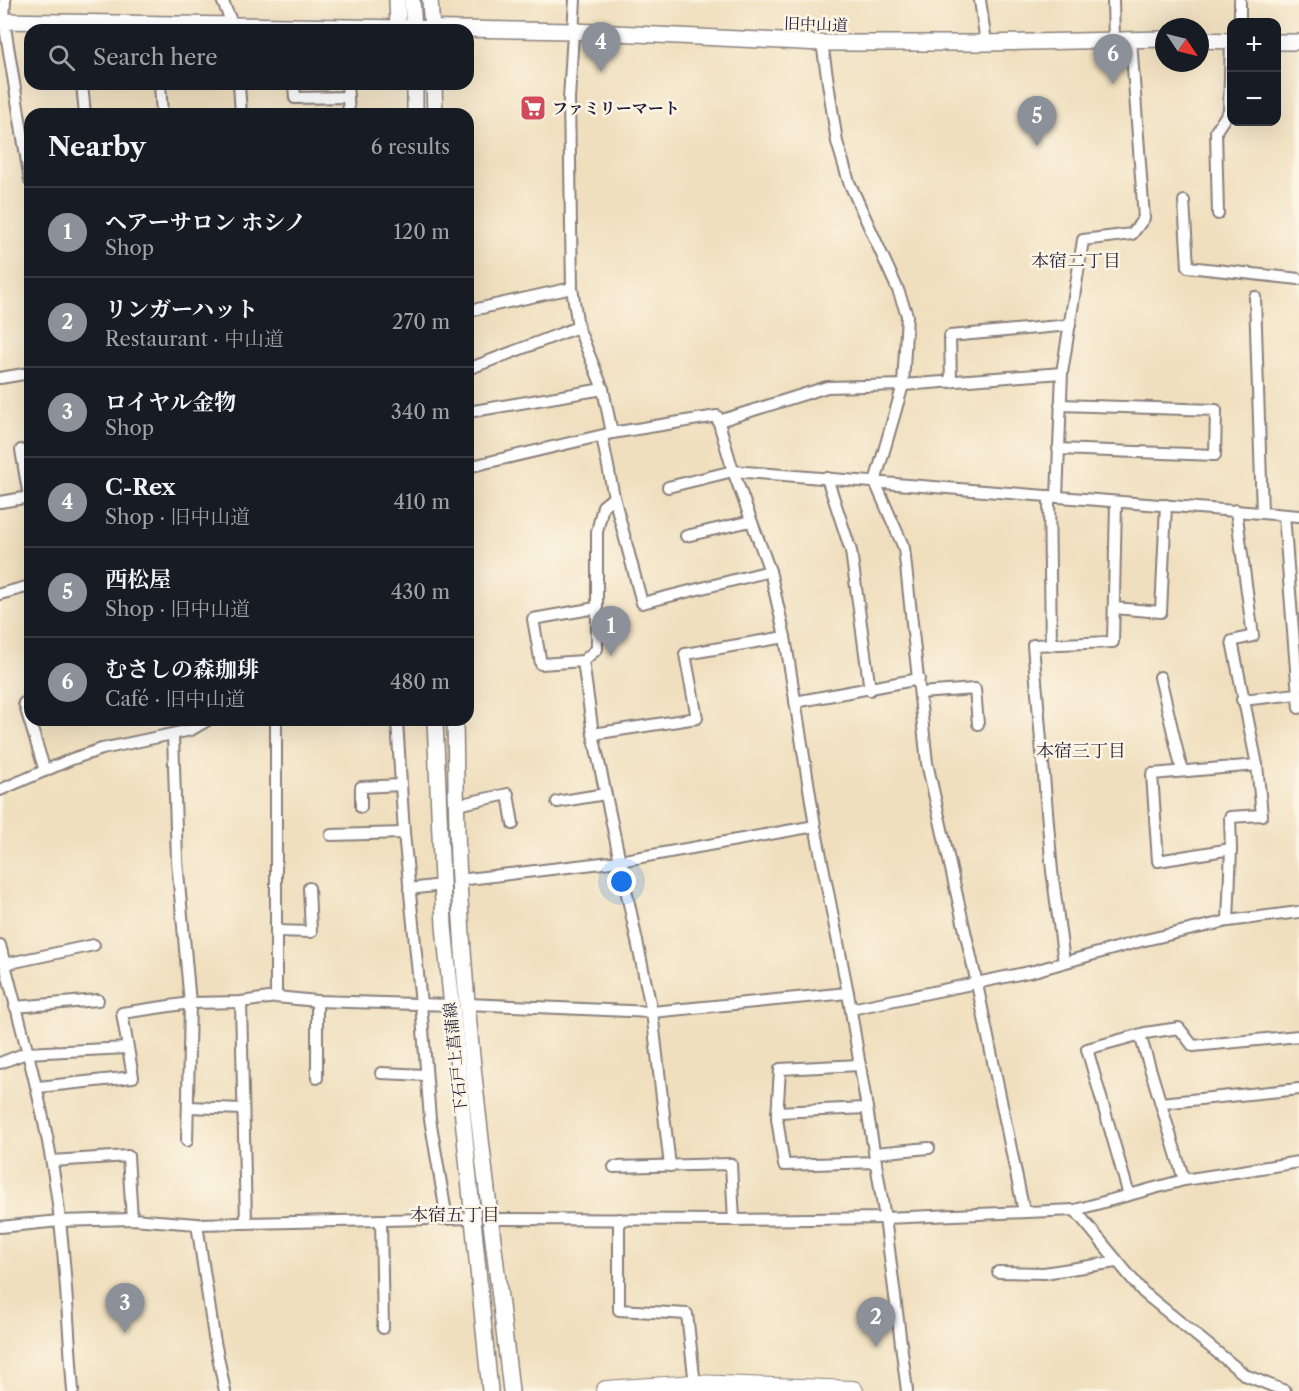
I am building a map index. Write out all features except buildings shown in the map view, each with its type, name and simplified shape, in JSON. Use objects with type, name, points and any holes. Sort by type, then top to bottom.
[{"type":"highway","points":[[606,1391],[695,1385],[853,1391]]},
{"type":"main road","points":[[397,0],[398,24]]},
{"type":"main road","points":[[432,24],[433,1]]},
{"type":"main road","points":[[412,3],[414,24]]},
{"type":"main road","name":"旧中山道","points":[[2,21],[48,24]]},
{"type":"main road","name":"旧中山道","points":[[474,30],[822,43],[986,43],[1155,39]]},
{"type":"main road","points":[[1209,40],[1227,41]]},
{"type":"main road","points":[[1281,42],[1299,42]]},
{"type":"main road","points":[[415,90],[415,108]]},
{"type":"main road","points":[[434,90],[435,108]]},
{"type":"main road","name":"下石戸上菖蒲線","points":[[435,726],[442,885],[451,1005],[490,1391]]},
{"type":"main road","name":"下石戸上菖蒲線","points":[[455,726],[459,880],[468,1004],[490,1219],[511,1391]]},
{"type":"street","points":[[5,0],[2,21],[24,147]]},
{"type":"street","points":[[222,0],[232,24]]},
{"type":"street","points":[[575,0],[569,99],[572,288],[578,327],[603,389],[614,497],[642,603],[770,571]]},
{"type":"street","points":[[980,0],[986,43]]},
{"type":"street","points":[[1113,0],[1114,41]]},
{"type":"street","points":[[1240,0],[1240,18]]},
{"type":"street","points":[[1051,645],[1053,496],[1062,373],[1083,240],[1132,234],[1144,218],[1131,40]]},
{"type":"street","points":[[822,43],[837,142],[849,182],[907,315],[903,386],[875,482],[904,548],[927,763],[977,984],[1024,1212]]},
{"type":"street","points":[[1218,214],[1216,131],[1229,111],[1230,72]]},
{"type":"street","points":[[82,90],[84,108]]},
{"type":"street","points":[[160,90],[162,108]]},
{"type":"street","points":[[239,90],[241,108]]},
{"type":"street","points":[[294,90],[295,98],[348,97]]},
{"type":"street","points":[[347,90],[349,108]]},
{"type":"street","points":[[1184,201],[1188,267],[1299,279]]},
{"type":"street","points":[[474,310],[572,288]]},
{"type":"street","points":[[1255,297],[1262,513]]},
{"type":"street","points":[[951,382],[950,336],[1070,325]]},
{"type":"street","points":[[474,367],[578,327]]},
{"type":"street","points":[[718,422],[827,387],[903,386],[1062,373]]},
{"type":"street","points":[[0,378],[24,374]]},
{"type":"street","points":[[474,411],[603,389]]},
{"type":"street","points":[[1058,449],[1215,455],[1216,410],[1060,405]]},
{"type":"street","points":[[474,466],[607,434],[717,416],[733,471],[770,571],[785,637],[815,826],[851,1009],[876,1158],[907,1391]]},
{"type":"street","points":[[21,450],[24,468]]},
{"type":"street","points":[[668,487],[733,471],[1299,516]]},
{"type":"street","points":[[827,478],[851,550],[870,690]]},
{"type":"street","points":[[596,608],[533,619],[541,664],[583,661],[597,649],[597,532],[603,506],[614,497]]},
{"type":"street","points":[[0,502],[24,498]]},
{"type":"street","points":[[1064,962],[1052,871],[1033,645],[1113,642],[1116,502]]},
{"type":"street","points":[[1114,608],[1161,612],[1166,505]]},
{"type":"street","points":[[1228,921],[1230,817],[1262,815],[1257,765],[1242,700],[1232,641],[1253,636],[1236,510]]},
{"type":"street","points":[[1284,515],[1299,708]]},
{"type":"street","points":[[686,536],[751,521]]},
{"type":"street","points":[[0,594],[24,588]]},
{"type":"street","points":[[593,734],[697,718],[685,654],[785,637]]},
{"type":"street","points":[[583,661],[593,734],[652,1012],[670,1166]]},
{"type":"street","points":[[1160,677],[1182,771]]},
{"type":"street","points":[[795,702],[870,690],[919,679]]},
{"type":"street","points":[[920,693],[975,689],[978,724]]},
{"type":"street","points":[[1242,700],[1297,694]]},
{"type":"street","points":[[31,726],[45,771]]},
{"type":"street","points":[[0,790],[72,759],[102,749],[173,734],[187,726]]},
{"type":"street","points":[[276,726],[276,997]]},
{"type":"street","points":[[397,726],[404,832],[430,1119],[447,1219]]},
{"type":"street","points":[[173,734],[177,861],[190,1003],[187,1141]]},
{"type":"street","points":[[1231,849],[1158,861],[1152,774],[1257,765]]},
{"type":"street","points":[[361,807],[361,787],[401,785]]},
{"type":"street","points":[[457,805],[507,794],[513,824]]},
{"type":"street","points":[[557,802],[605,794]]},
{"type":"street","points":[[459,880],[619,861],[815,826]]},
{"type":"street","points":[[331,835],[404,832]]},
{"type":"street","points":[[410,889],[442,885]]},
{"type":"street","points":[[276,931],[311,932],[309,888]]},
{"type":"street","points":[[851,1009],[977,984],[1228,921],[1299,912]]},
{"type":"street","points":[[0,945],[26,1053],[38,1087],[52,1161],[73,1391]]},
{"type":"street","points":[[5,964],[94,945]]},
{"type":"street","points":[[468,1004],[652,1012],[848,993]]},
{"type":"street","points":[[38,1087],[133,1077],[122,1013],[190,1003],[241,1002],[276,997],[317,1001],[451,1005]]},
{"type":"street","points":[[15,1007],[98,1000]]},
{"type":"street","points":[[317,1001],[317,1078]]},
{"type":"street","points":[[241,1002],[246,1223]]},
{"type":"street","points":[[1129,1195],[1087,1049],[1140,1035],[1179,1028],[1193,1046],[1299,1036]]},
{"type":"street","points":[[1140,1035],[1184,1180]]},
{"type":"street","points":[[0,1063],[26,1053],[127,1048]]},
{"type":"street","points":[[860,1065],[780,1069],[777,1112],[784,1165],[876,1158],[929,1148]]},
{"type":"street","points":[[381,1073],[426,1075]]},
{"type":"street","points":[[1161,1103],[1299,1089]]},
{"type":"street","points":[[188,1107],[243,1109]]},
{"type":"street","points":[[777,1112],[867,1108]]},
{"type":"street","points":[[52,1161],[128,1156],[132,1219]]},
{"type":"street","points":[[490,1219],[885,1218],[1075,1210],[1184,1180],[1299,1162]]},
{"type":"street","points":[[614,1167],[731,1164],[734,1220]]},
{"type":"street","points":[[1075,1210],[1143,1292],[1245,1375],[1285,1391]]},
{"type":"street","points":[[0,1227],[59,1221],[132,1219],[197,1224],[474,1218]]},
{"type":"street","points":[[619,1219],[619,1310],[687,1314],[695,1385]]},
{"type":"street","points":[[381,1220],[383,1328]]},
{"type":"street","points":[[197,1224],[214,1337],[225,1391]]},
{"type":"street","points":[[998,1272],[1044,1273],[1116,1262]]},
{"type":"place","name":"C-Rex","points":[[601,72]]},
{"type":"place","name":"むさしの森珈琲","points":[[1113,84]]},
{"type":"place","name":"ファミリーマート","points":[[533,108]]},
{"type":"place","name":"西松屋","points":[[1037,146]]},
{"type":"place","name":"ヘアーサロン ホシノ","points":[[611,656]]},
{"type":"place","name":"ロイヤル金物","points":[[125,1333]]},
{"type":"place","name":"リンガーハット","points":[[876,1347]]},
{"type":"district","name":"本宿二丁目","points":[[1076,261]]},
{"type":"district","name":"本宿三丁目","points":[[1081,751]]},
{"type":"district","name":"本宿五丁目","points":[[455,1215]]}]
